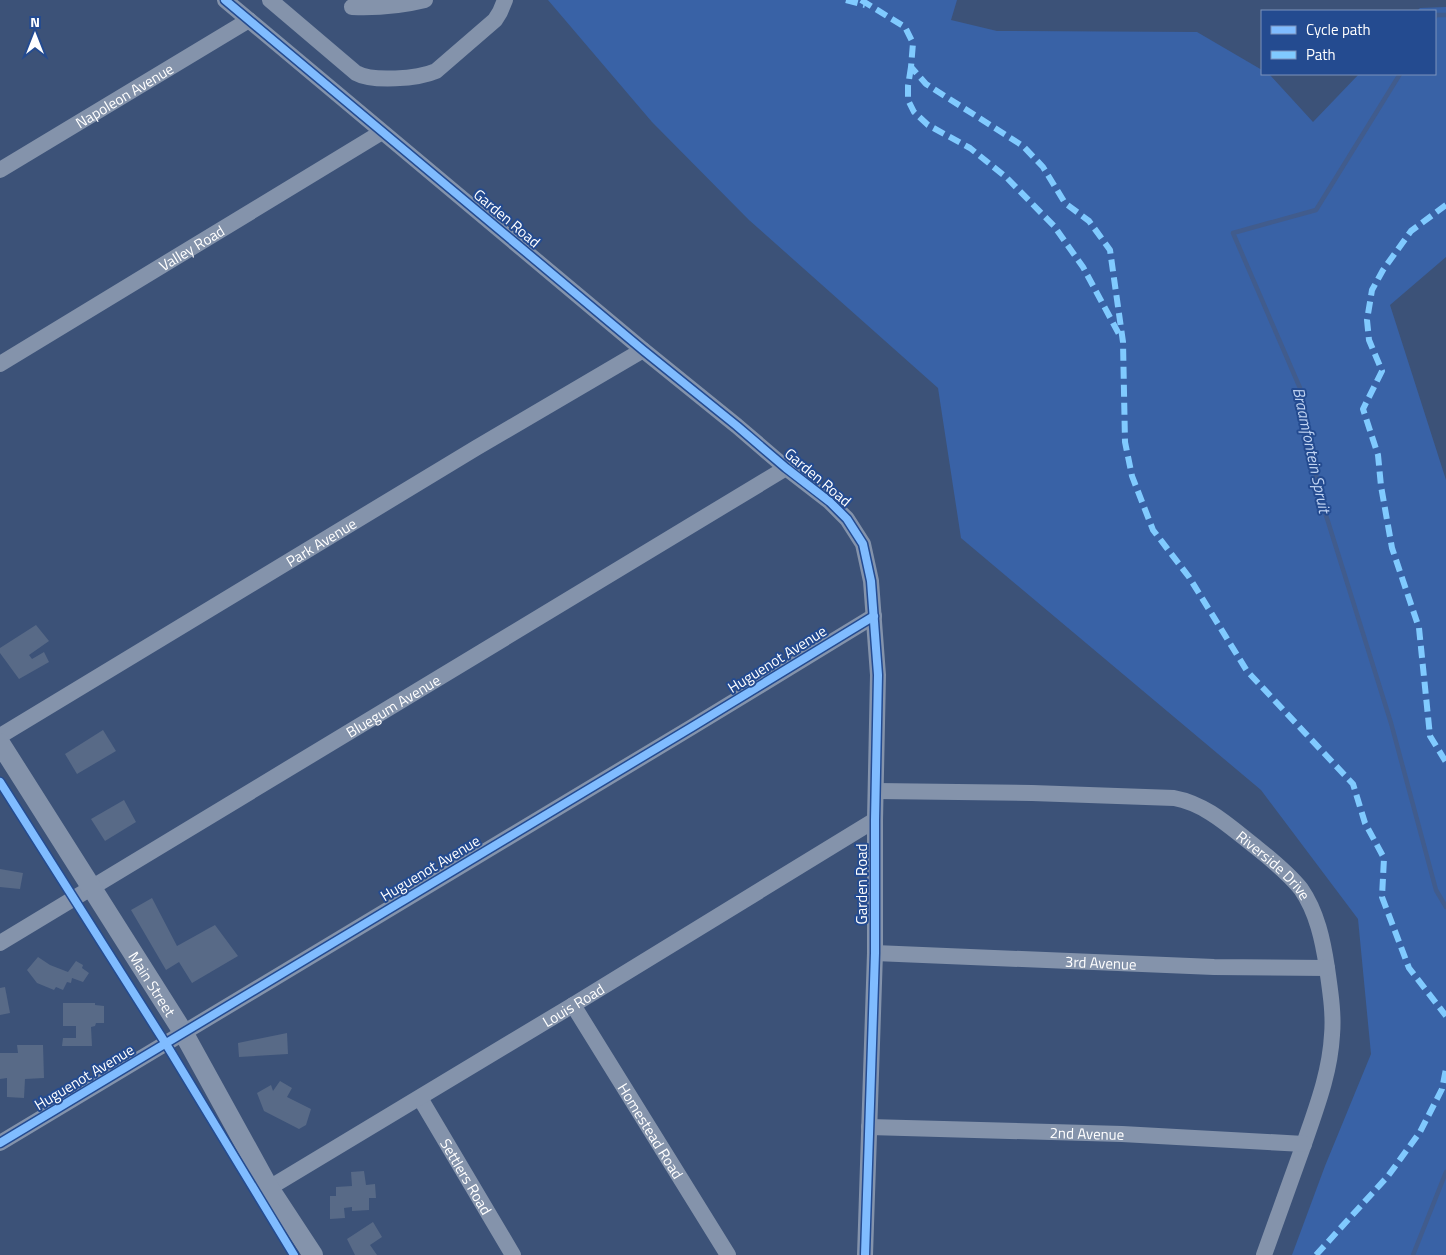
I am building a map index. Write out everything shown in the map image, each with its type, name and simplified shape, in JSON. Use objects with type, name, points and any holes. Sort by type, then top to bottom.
[{"type":"street","name":"Garden Road","points":[[225,0],[643,350],[830,502],[847,519],[863,544],[867,560],[874,616],[878,675],[875,953],[864,1255]]},
{"type":"street","points":[[270,0],[356,73],[372,78],[416,76],[436,72],[495,20],[505,0]]},
{"type":"street","points":[[352,7],[370,8],[408,4],[425,0]]},
{"type":"street","name":"Napoleon Avenue","points":[[0,170],[249,20]]},
{"type":"street","name":"Valley Road","points":[[0,364],[382,132]]},
{"type":"street","name":"Park Avenue","points":[[0,736],[476,448],[643,350]]},
{"type":"street","name":"Bluegum Avenue","points":[[0,943],[786,468]]},
{"type":"street","name":"Huguenot Avenue","points":[[0,1143],[874,616]]},
{"type":"street","name":"Main Street","points":[[0,742],[183,1032],[269,1188],[312,1255]]},
{"type":"street","name":"Riverside Drive","points":[[877,791],[1032,793],[1174,798],[1196,804],[1216,816],[1266,856],[1301,889],[1318,927],[1327,968],[1333,1019],[1331,1048],[1328,1072],[1264,1255]]},
{"type":"street","name":"Louis Road","points":[[269,1188],[875,820]]},
{"type":"street","name":"3rd Avenue","points":[[875,953],[1214,967],[1327,968]]},
{"type":"street","name":"Homestead Road","points":[[573,1005],[728,1255]]},
{"type":"street","name":"Settlers Road","points":[[420,1098],[513,1255]]},
{"type":"street","name":"2nd Avenue","points":[[869,1127],[1112,1134],[1304,1144]]},
{"type":"shaded area","points":[[548,0],[957,0],[951,20],[997,31],[1197,32],[1261,69],[1261,75],[1270,75],[1313,122],[1358,75],[1436,75],[1436,10],[1418,10],[1420,8],[1446,7],[1446,257],[1390,305],[1446,480],[1446,1255],[1292,1255],[1325,1166],[1371,1054],[1358,919],[1261,790],[961,538],[938,388],[749,220],[652,122]]},
{"type":"building","points":[[36,625],[49,641],[29,655],[32,659],[44,652],[49,662],[19,679],[0,653],[0,648]]},
{"type":"building","points":[[103,730],[116,751],[77,774],[65,754]]},
{"type":"building","points":[[124,800],[136,822],[105,841],[91,819]]},
{"type":"building","points":[[0,869],[23,873],[20,889],[0,887]]},
{"type":"building","points":[[152,898],[177,946],[215,925],[238,956],[192,983],[179,962],[166,970],[131,910]]},
{"type":"building","points":[[38,957],[50,965],[68,972],[76,961],[83,965],[82,968],[89,973],[83,982],[72,978],[71,983],[67,982],[63,990],[56,987],[54,990],[37,983],[27,970]]},
{"type":"building","points":[[5,987],[10,1013],[0,1015],[0,988]]},
{"type":"building","points":[[63,1003],[95,1003],[95,1005],[104,1006],[104,1023],[96,1023],[95,1026],[91,1027],[92,1046],[62,1046],[63,1038],[76,1038],[76,1026],[63,1026]]},
{"type":"building","points":[[287,1033],[288,1054],[239,1057],[238,1043]]},
{"type":"building","points":[[17,1045],[43,1045],[44,1078],[25,1079],[24,1098],[7,1097],[7,1078],[0,1079],[0,1053],[18,1053]]},
{"type":"building","points":[[280,1081],[292,1088],[287,1097],[311,1109],[306,1125],[299,1129],[264,1111],[257,1093],[271,1085],[273,1091]]},
{"type":"building","points":[[364,1171],[366,1185],[375,1184],[376,1198],[369,1198],[369,1210],[352,1211],[352,1207],[344,1208],[345,1218],[330,1219],[330,1196],[336,1196],[336,1187],[352,1186],[351,1172]]},
{"type":"building","points":[[373,1222],[382,1237],[370,1245],[377,1255],[355,1255],[347,1239]]},
{"type":"waterway","name":"Braamfontein Spruit","points":[[1436,15],[1446,15]]},
{"type":"waterway","name":"Braamfontein Spruit","points":[[1399,75],[1316,210],[1233,233],[1300,388],[1320,496],[1391,723],[1436,890],[1446,907]]},
{"type":"waterway","name":"Braamfontein Spruit","points":[[1413,1255],[1446,1172]]},
{"type":"marked path","points":[[846,0],[865,5]]},
{"type":"marked path","points":[[861,0],[905,27],[913,43],[911,67],[926,84],[1023,146],[1043,167],[1065,203],[1089,221],[1110,250],[1123,342],[1125,442],[1132,476],[1153,530],[1189,577],[1247,671],[1353,784],[1365,823],[1384,858],[1382,897],[1409,968],[1446,1016]]},
{"type":"marked path","points":[[911,67],[908,100],[914,112],[928,125],[970,148],[1006,177],[1054,226],[1083,267],[1120,336]]},
{"type":"marked path","points":[[1446,205],[1411,231],[1383,270],[1372,290],[1367,320],[1369,340],[1382,371],[1363,409],[1378,455],[1381,486],[1392,548],[1419,628],[1430,736],[1446,762]]},
{"type":"marked path","points":[[1316,1255],[1388,1176],[1420,1132],[1442,1089],[1446,1069]]},
{"type":"cycle path","points":[[225,0],[643,350],[830,502],[847,519],[863,544],[871,581],[878,675],[875,953],[865,1255]]},
{"type":"cycle path","points":[[0,1143],[874,616]]},
{"type":"cycle path","points":[[0,782],[166,1044],[294,1255]]}]
